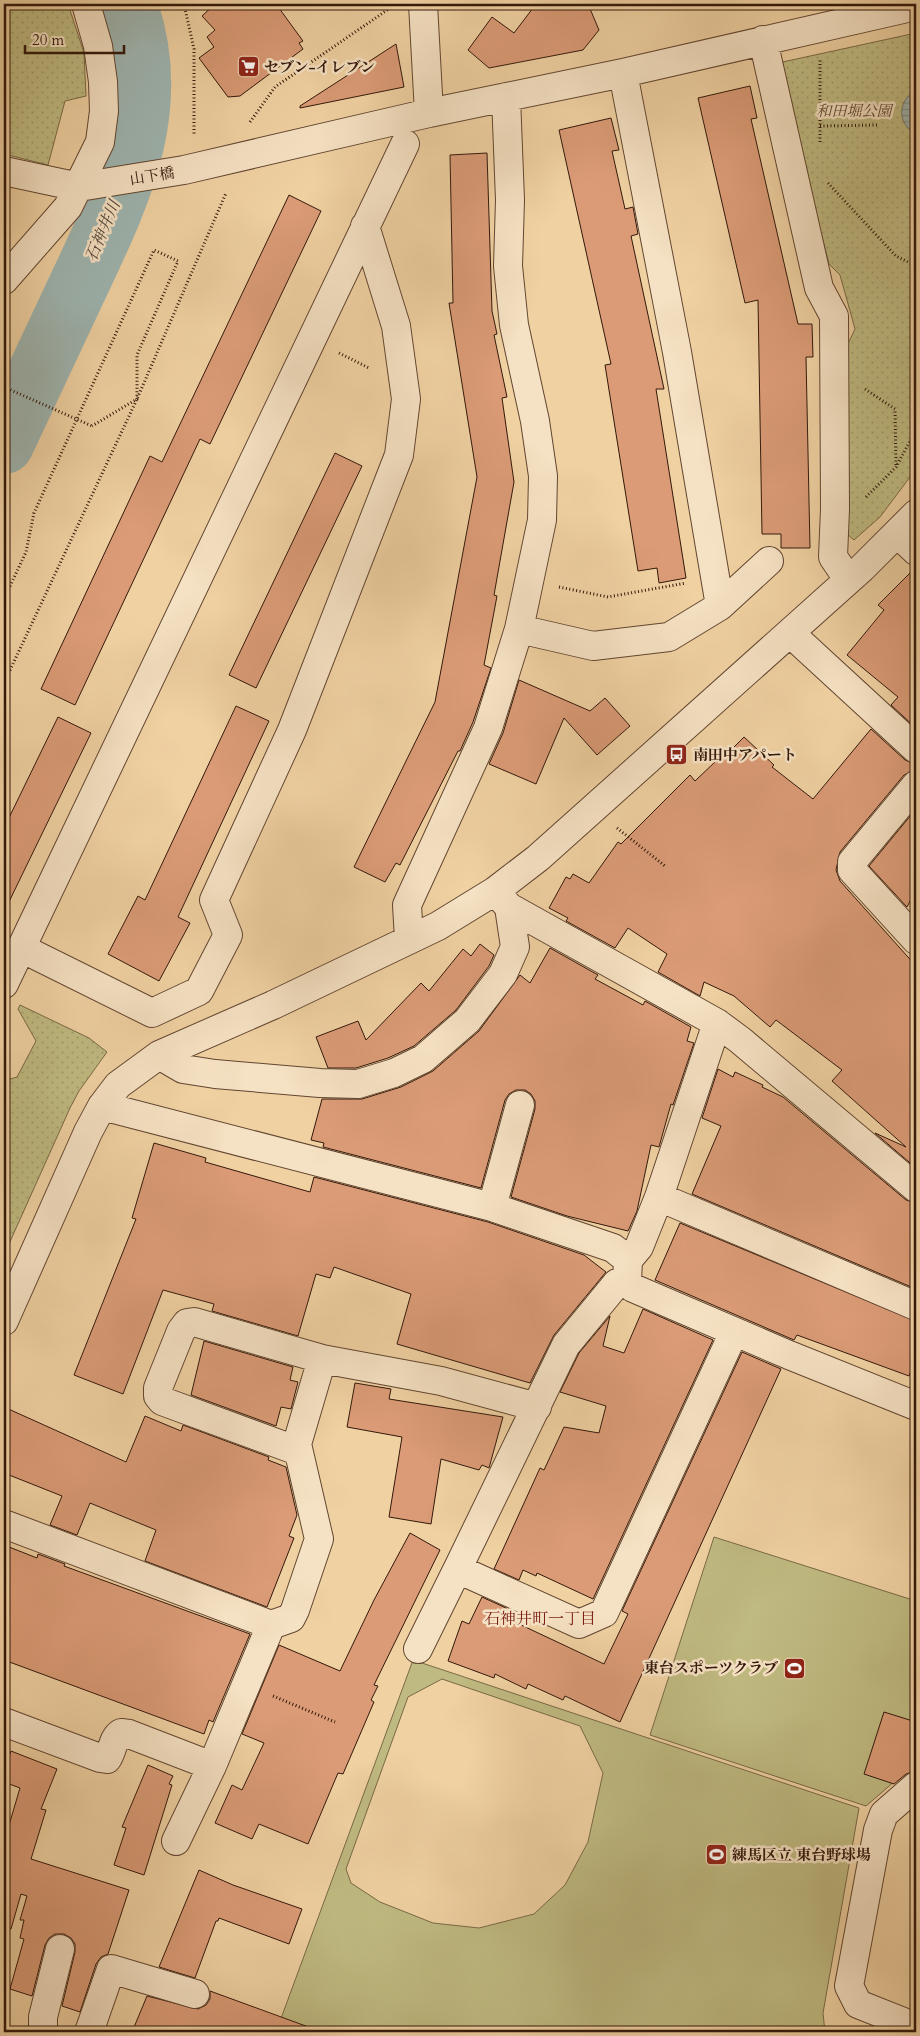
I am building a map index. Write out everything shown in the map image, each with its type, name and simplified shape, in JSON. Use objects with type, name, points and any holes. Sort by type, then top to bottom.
[{"type":"street","points":[[4,280],[85,186],[100,142],[104,111],[98,46],[86,4]]},
{"type":"street","points":[[424,4],[429,113]]},
{"type":"street","name":"山下橋","points":[[85,186],[184,170],[429,113],[623,73],[763,40],[842,12],[916,6]]},
{"type":"street","points":[[763,40],[819,288],[834,316],[835,509],[833,557],[848,579]]},
{"type":"street","points":[[623,73],[677,352],[720,606]]},
{"type":"street","points":[[409,939],[407,905],[488,728],[519,628],[542,520],[543,476],[535,421],[514,325],[508,266],[510,200],[506,97]]},
{"type":"street","points":[[4,984],[405,144]]},
{"type":"street","points":[[4,171],[85,186]]},
{"type":"street","points":[[21,948],[152,1013],[199,992],[228,935],[214,900],[292,730],[399,455],[406,399],[396,326],[365,226]]},
{"type":"street","points":[[4,1321],[88,1132],[102,1106],[118,1084],[159,1055],[273,1005],[459,914],[502,899],[538,858],[848,579],[907,543],[916,514]]},
{"type":"street","points":[[519,628],[593,646],[669,636],[720,606],[769,561]]},
{"type":"street","points":[[790,633],[916,749]]},
{"type":"street","points":[[916,785],[852,862],[852,870],[916,940]]},
{"type":"street","points":[[502,899],[717,1023],[740,1040],[916,1188]]},
{"type":"street","points":[[159,1055],[184,1069],[214,1074],[320,1083],[358,1084],[394,1073],[423,1060],[467,1021],[504,974],[515,947],[502,899]]},
{"type":"street","points":[[418,1648],[566,1345],[627,1270],[639,1247],[659,1196],[717,1023]]},
{"type":"street","points":[[102,1106],[492,1207],[613,1248],[627,1270],[626,1282],[633,1288],[734,1332],[916,1406]]},
{"type":"street","points":[[492,1207],[520,1106]]},
{"type":"street","points":[[659,1196],[916,1306]]},
{"type":"street","points":[[298,1451],[162,1401],[158,1396],[158,1388],[180,1331],[187,1323],[194,1322],[322,1359],[441,1381],[537,1407]]},
{"type":"street","points":[[458,1568],[579,1624],[604,1613],[734,1332]]},
{"type":"street","points":[[4,1524],[271,1625],[291,1618],[319,1539],[297,1444],[322,1359]]},
{"type":"street","points":[[176,1842],[212,1766],[271,1625]]},
{"type":"street","points":[[4,1722],[100,1758],[107,1759],[116,1736],[121,1733],[129,1734],[212,1766]]},
{"type":"street","points":[[916,1786],[884,1814],[878,1830],[849,1986],[858,2004],[916,2026]]},
{"type":"street","points":[[43,2032],[43,2017],[60,1949]]},
{"type":"street","points":[[90,2032],[111,1969],[195,1994]]},
{"type":"path","points":[[184,4],[194,49],[194,134],[184,170]]},
{"type":"path","points":[[241,124],[250,122],[275,87],[396,4]]},
{"type":"path","points":[[819,150],[820,50]]},
{"type":"path","points":[[820,126],[878,125]]},
{"type":"path","points":[[194,134],[204,132]]},
{"type":"path","points":[[796,185],[825,180],[896,256],[916,266]]},
{"type":"path","points":[[4,683],[137,399],[229,188]]},
{"type":"path","points":[[4,599],[26,552],[34,513],[154,250],[178,261],[137,355],[137,399]]},
{"type":"path","points":[[311,339],[404,384]]},
{"type":"path","points":[[4,387],[92,426],[137,399]]},
{"type":"path","points":[[863,388],[895,409],[896,467]]},
{"type":"path","points":[[835,509],[852,509],[896,467],[916,430]]},
{"type":"path","points":[[529,580],[608,597],[716,578]]},
{"type":"path","points":[[610,822],[665,866]]},
{"type":"path","points":[[246,1684],[335,1722]]},
{"type":"green space","points":[[4,4],[68,4],[84,53],[86,96],[65,101],[48,165],[4,154]]},
{"type":"green space","name":"和田堀公園","points":[[916,33],[916,469],[880,517],[854,540],[846,533],[849,511],[847,346],[855,329],[840,275],[829,264],[778,63]]},
{"type":"green space","points":[[20,1005],[89,1038],[107,1052],[79,1091],[70,1108],[4,1255],[4,1081],[17,1077],[36,1041],[18,1009]]},
{"type":"green space","name":"東台スポーツクラブ","points":[[714,1537],[916,1601],[916,1763],[866,1806],[650,1735]]},
{"type":"green space","name":"練馬区立 東台野球場","points":[[413,1660],[859,1808],[823,2013],[825,2032],[276,2032]],"holes":[[[442,1679],[580,1726],[603,1773],[588,1842],[565,1885],[534,1914],[479,1928],[433,1923],[380,1902],[351,1883],[346,1869],[408,1697]]]},
{"type":"water","points":[[916,90],[916,134],[905,124],[902,112],[905,100]]},
{"type":"building","points":[[215,4],[276,4],[303,41],[299,43],[303,49],[240,96],[228,97],[199,58],[214,47],[207,37],[215,30],[202,16]]},
{"type":"building","points":[[536,4],[588,4],[599,30],[583,50],[489,68],[468,50],[492,17],[514,33]]},
{"type":"building","points":[[396,44],[404,87],[300,108],[300,106]]},
{"type":"building","points":[[750,86],[757,118],[751,119],[798,324],[812,324],[813,357],[806,357],[810,548],[781,548],[781,534],[762,534],[758,300],[745,303],[698,98]]},
{"type":"building","points":[[611,118],[619,150],[612,151],[625,209],[633,207],[638,234],[631,236],[664,389],[656,389],[686,578],[659,583],[657,568],[638,571],[605,365],[611,364],[559,130]]},
{"type":"building","points":[[487,153],[492,311],[497,334],[494,335],[507,397],[502,398],[514,482],[494,595],[497,596],[484,665],[491,668],[473,722],[460,751],[458,751],[400,865],[396,863],[385,882],[354,867],[435,702],[477,477],[449,303],[453,303],[450,155]]},
{"type":"building","points":[[289,195],[321,211],[210,444],[200,439],[75,705],[41,689],[150,456],[162,462]]},
{"type":"building","points":[[335,453],[362,466],[256,688],[229,675]]},
{"type":"building","points":[[916,567],[916,728],[891,705],[898,697],[847,655],[884,610],[878,605]]},
{"type":"building","points":[[519,680],[590,711],[605,698],[630,726],[597,755],[564,718],[536,784],[489,764],[503,733]]},
{"type":"building","points":[[236,706],[269,721],[178,917],[190,923],[159,981],[108,954],[138,896],[145,900]]},
{"type":"building","points":[[58,717],[91,733],[4,912],[4,828]]},
{"type":"building","points":[[871,729],[905,760],[916,764],[916,770],[904,775],[840,852],[836,870],[840,881],[916,966],[916,1168],[875,1133],[906,1147],[832,1081],[842,1070],[776,1020],[770,1027],[734,996],[704,982],[700,996],[658,972],[667,954],[628,928],[615,948],[566,921],[568,918],[549,908],[566,877],[570,879],[573,874],[589,883],[618,842],[621,844],[690,775],[695,781],[716,761],[718,763],[744,737],[774,765],[772,767],[813,799]]},
{"type":"building","points":[[916,809],[916,890],[907,907],[869,866]]},
{"type":"building","points":[[480,944],[494,955],[489,966],[456,1010],[414,1046],[388,1058],[356,1068],[328,1068],[316,1037],[358,1021],[366,1040],[421,983],[429,991],[463,949],[471,956]]},
{"type":"building","points":[[550,948],[598,975],[595,979],[643,1005],[645,1001],[691,1027],[687,1041],[694,1043],[673,1105],[671,1104],[659,1147],[651,1145],[637,1211],[628,1231],[567,1216],[511,1197],[535,1109],[535,1101],[531,1094],[525,1090],[516,1090],[509,1094],[505,1100],[481,1188],[323,1147],[324,1143],[311,1140],[322,1099],[362,1099],[401,1087],[433,1071],[479,1031],[520,975],[530,983]]},
{"type":"building","points":[[718,1069],[733,1077],[735,1072],[783,1097],[906,1200],[916,1203],[916,1289],[692,1194],[721,1126],[702,1118]]},
{"type":"building","points":[[154,1143],[206,1158],[205,1162],[310,1192],[314,1177],[488,1222],[584,1255],[606,1272],[554,1335],[530,1383],[397,1344],[411,1294],[334,1267],[330,1278],[316,1274],[298,1336],[212,1311],[214,1304],[163,1290],[123,1394],[74,1375],[136,1219],[132,1218]]},
{"type":"building","points":[[680,1223],[916,1321],[916,1358],[909,1376],[797,1335],[794,1340],[655,1280]]},
{"type":"building","points":[[643,1309],[713,1340],[593,1599],[537,1573],[536,1576],[523,1570],[519,1580],[494,1569],[540,1468],[544,1470],[564,1427],[599,1433],[606,1406],[560,1392],[579,1353],[610,1316],[603,1346],[624,1353]]},
{"type":"building","points":[[204,1341],[293,1367],[290,1380],[298,1382],[291,1409],[281,1407],[276,1426],[191,1395]]},
{"type":"building","points":[[742,1352],[781,1369],[620,1722],[565,1696],[563,1700],[528,1684],[526,1689],[495,1674],[494,1678],[448,1661],[462,1621],[469,1624],[482,1597],[506,1608],[502,1616],[604,1664],[628,1614],[622,1611]]},
{"type":"building","points":[[355,1383],[391,1389],[389,1399],[503,1417],[489,1468],[482,1465],[479,1470],[441,1459],[431,1524],[389,1517],[402,1437],[347,1427]]},
{"type":"building","points":[[4,1407],[126,1462],[145,1416],[181,1431],[183,1425],[269,1457],[268,1460],[286,1467],[297,1515],[289,1536],[294,1538],[267,1607],[145,1561],[156,1530],[90,1503],[77,1535],[50,1525],[62,1496],[4,1473]]},
{"type":"building","points":[[410,1533],[440,1550],[374,1685],[378,1686],[371,1700],[374,1702],[343,1774],[338,1773],[308,1844],[259,1824],[252,1839],[215,1823],[232,1785],[242,1790],[264,1743],[242,1734],[279,1645],[340,1671],[374,1600]]},
{"type":"building","points":[[4,1545],[37,1558],[38,1554],[65,1564],[64,1566],[250,1634],[213,1722],[209,1720],[204,1734],[4,1660]]},
{"type":"building","points":[[884,1712],[916,1722],[916,1771],[906,1774],[894,1784],[864,1774]]},
{"type":"building","points":[[11,1751],[57,1769],[41,1809],[46,1810],[31,1859],[129,1890],[108,1954],[101,1957],[96,1964],[80,2012],[62,2006],[75,1952],[75,1944],[71,1938],[64,1934],[55,1934],[49,1938],[45,1945],[32,1996],[10,1989],[24,1939],[20,1938],[24,1920],[20,1920],[27,1896],[21,1894],[11,1929],[4,1928],[4,1842],[20,1788],[4,1782],[4,1771]]},
{"type":"building","points":[[148,1765],[173,1776],[169,1784],[172,1785],[144,1875],[114,1865],[126,1828],[122,1827]]},
{"type":"building","points":[[199,1870],[233,1885],[302,1909],[289,1944],[219,1918],[216,1921],[195,1978],[159,1967]]},
{"type":"building","points":[[210,1991],[314,2029],[314,2032],[132,2032],[147,1996],[198,2009],[206,2005],[210,1999]]},
{"type":"waterway","name":"石神井川","points":[[4,444],[106,226],[132,155],[139,118],[141,81],[138,43],[127,4]]},
{"type":"place","name":"セブン-イレブン","points":[[248,67]]},
{"type":"place","name":"南田中アパート","points":[[677,755]]},
{"type":"place","name":"東台スポーツクラブ","points":[[794,1668]]},
{"type":"place","name":"練馬区立 東台野球場","points":[[716,1855]]},
{"type":"district","name":"石神井町一丁目","points":[[540,1619]]}]
